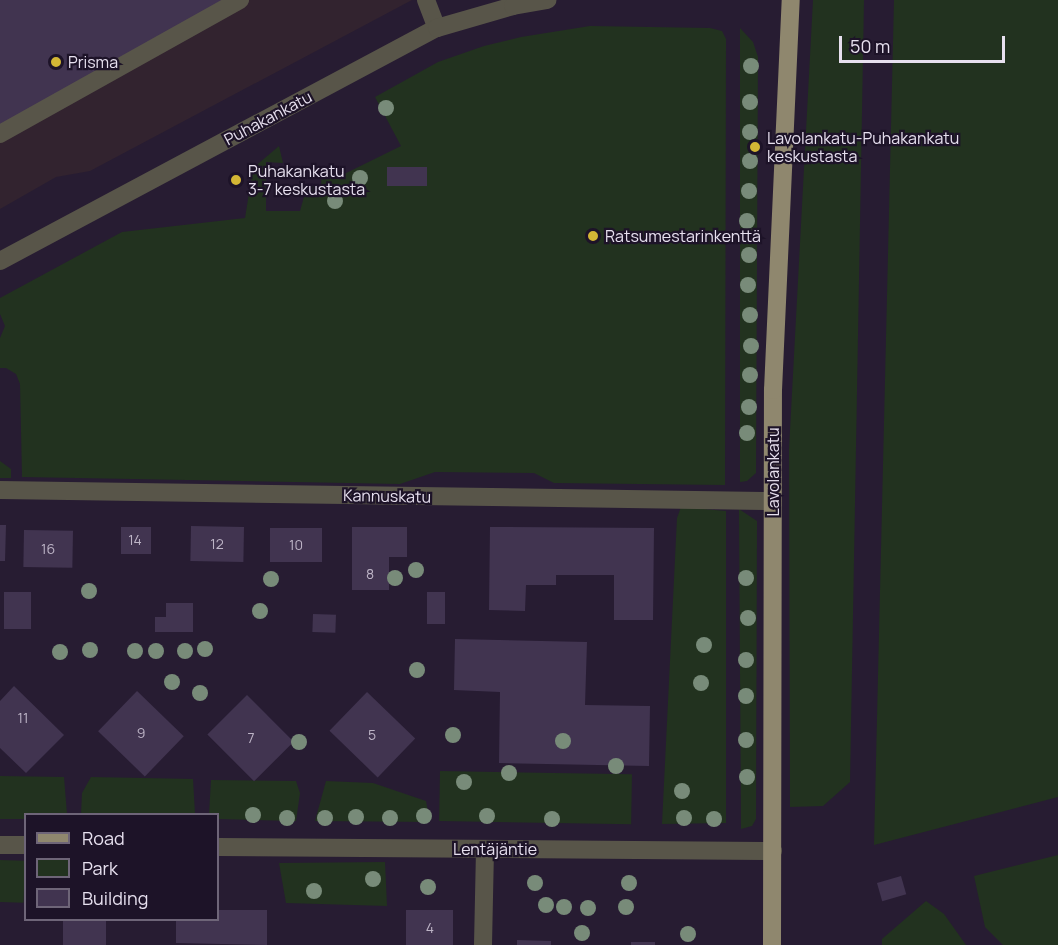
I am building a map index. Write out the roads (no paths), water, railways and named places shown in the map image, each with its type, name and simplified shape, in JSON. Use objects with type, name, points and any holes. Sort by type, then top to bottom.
[{"type":"main road","name":"Lavolankatu","points":[[772,945],[773,390],[790,0]]},
{"type":"street","points":[[0,134],[240,0]]},
{"type":"street","points":[[426,0],[437,28]]},
{"type":"street","name":"Puhakankatu","points":[[0,261],[437,28],[513,6],[546,0]]},
{"type":"street","name":"Kannuskatu","points":[[0,490],[773,501]]},
{"type":"street","points":[[0,845],[24,845]]},
{"type":"street","name":"Lentäjäntie","points":[[219,847],[773,851]]},
{"type":"street","points":[[483,945],[485,849]]},
{"type":"place","name":"Prisma","points":[[56,62]]},
{"type":"place","name":"Lavolankatu-Puhakankatu keskustasta","points":[[755,147]]},
{"type":"place","name":"Puhakankatu 3-7 keskustasta","points":[[236,180]]},
{"type":"place","name":"Ratsumestarinkenttä","points":[[593,236]]}]
